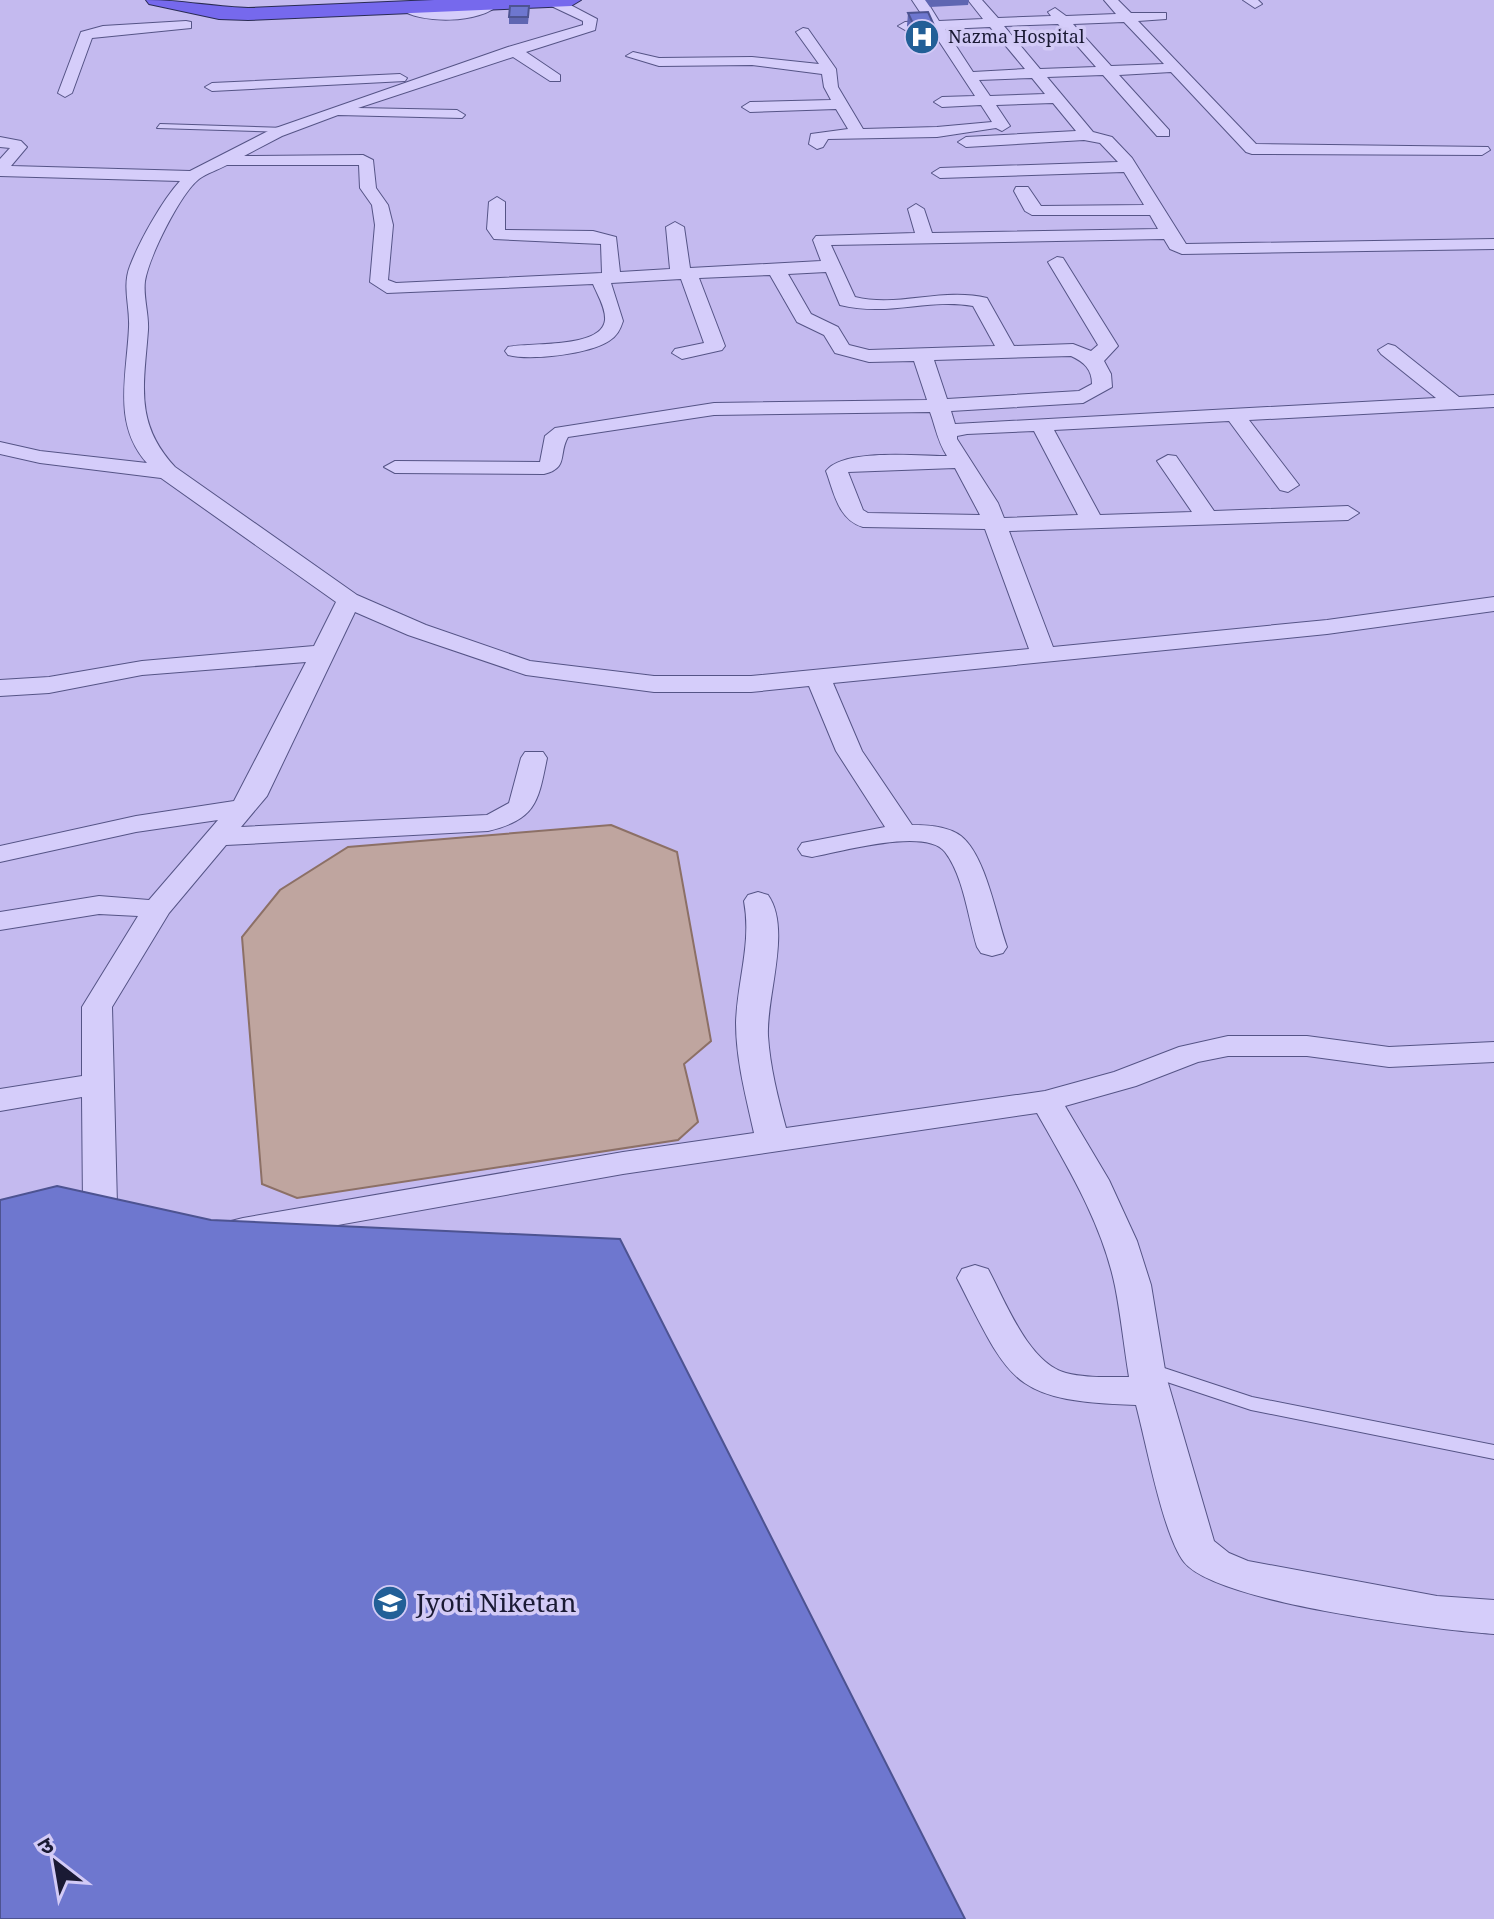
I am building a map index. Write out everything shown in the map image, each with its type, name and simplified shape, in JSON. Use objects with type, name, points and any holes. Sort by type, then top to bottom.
[{"type":"highway","points":[[156,0],[187,24],[248,14],[384,5],[407,9],[571,0]]},
{"type":"street","points":[[919,0],[962,51],[971,76],[1002,126]]},
{"type":"street","points":[[975,0],[1007,49],[1037,73],[1082,129]]},
{"type":"street","points":[[1045,0],[1163,133]]},
{"type":"street","points":[[1111,0],[1256,151],[1482,150]]},
{"type":"street","points":[[552,1],[590,19],[590,27],[567,37],[513,50],[426,78],[334,111],[286,130],[193,176],[177,194],[139,266],[135,285],[139,326],[133,373],[136,425],[147,450],[167,472],[349,600],[417,630],[526,668],[668,685],[751,684],[1327,627],[1494,604]]},
{"type":"street","points":[[905,26],[1161,16]]},
{"type":"street","points":[[65,93],[86,35],[103,30],[187,24]]},
{"type":"street","points":[[803,32],[829,70],[831,87],[858,133]]},
{"type":"street","points":[[513,50],[555,78]]},
{"type":"street","points":[[633,56],[659,62],[752,61],[829,70]]},
{"type":"street","points":[[358,68],[458,68]]},
{"type":"street","points":[[971,76],[1173,68]]},
{"type":"street","points":[[212,87],[426,78]]},
{"type":"street","points":[[942,102],[1059,98]]},
{"type":"street","points":[[750,107],[841,104]]},
{"type":"street","points":[[334,111],[457,115]]},
{"type":"street","points":[[817,144],[817,137],[821,135],[937,132],[1002,126],[1082,129],[1112,144],[1130,167],[1179,248],[1494,244]]},
{"type":"street","points":[[966,142],[1030,139],[1082,129]]},
{"type":"street","points":[[1030,139],[1050,169]]},
{"type":"street","points":[[0,142],[19,147],[0,170]]},
{"type":"street","points":[[220,161],[363,160],[367,163],[368,188],[383,215],[379,282],[385,287],[407,290],[776,269],[842,278]]},
{"type":"street","points":[[940,173],[1130,167]]},
{"type":"street","points":[[0,170],[193,176]]},
{"type":"street","points":[[1022,191],[1034,209],[1048,213],[1156,210]]},
{"type":"street","points":[[497,202],[496,229],[500,235],[593,236],[610,241],[605,278],[614,321],[610,332],[601,339],[575,347],[515,351]]},
{"type":"street","points":[[916,209],[925,238]]},
{"type":"street","points":[[675,227],[684,273],[715,346],[704,351],[682,353]]},
{"type":"street","points":[[980,302],[962,299],[854,303],[844,297],[842,278],[819,232],[925,238],[1169,234]]},
{"type":"street","points":[[1057,262],[1108,346],[1094,359]]},
{"type":"street","points":[[395,467],[544,468],[550,465],[555,436],[562,432],[679,413],[756,408],[938,406],[1083,397],[1102,387],[1103,378],[1094,359],[1073,350],[857,355],[842,349],[831,331],[804,318],[776,269]]},
{"type":"street","points":[[934,281],[961,281],[985,307],[1008,352]]},
{"type":"street","points":[[1388,350],[1452,401]]},
{"type":"street","points":[[922,354],[947,439],[996,523],[1044,655]]},
{"type":"street","points":[[947,431],[1494,401]]},
{"type":"street","points":[[1235,415],[1288,485]]},
{"type":"street","points":[[1041,424],[1093,523]]},
{"type":"street","points":[[0,448],[40,457],[167,472]]},
{"type":"street","points":[[1168,461],[1208,518]]},
{"type":"street","points":[[961,462],[856,463],[837,471],[853,513],[863,520],[1093,523],[1348,513]]},
{"type":"street","points":[[145,1243],[123,1238],[100,1206],[97,1007],[157,909],[253,796],[349,600]]},
{"type":"street","points":[[0,688],[49,685],[156,667],[323,653]]},
{"type":"street","points":[[818,677],[849,751],[904,834]]},
{"type":"street","points":[[218,837],[488,823],[506,819],[523,805],[534,758]]},
{"type":"street","points":[[0,854],[136,824],[242,808]]},
{"type":"street","points":[[812,849],[904,834],[930,832],[941,835],[959,849],[992,947]]},
{"type":"street","points":[[758,901],[764,924],[764,949],[753,1005],[753,1051],[772,1140]]},
{"type":"street","points":[[0,921],[99,905],[157,909]]},
{"type":"street","points":[[219,1234],[772,1140],[1046,1101],[1125,1079],[1190,1054],[1228,1046],[1307,1046],[1389,1057],[1494,1052]]},
{"type":"street","points":[[0,1100],[97,1084]]},
{"type":"street","points":[[1046,1101],[1092,1180],[1120,1241],[1133,1285],[1149,1380],[1187,1525],[1198,1551],[1215,1565],[1242,1577],[1437,1613],[1494,1617]]},
{"type":"street","points":[[975,1278],[1020,1359],[1038,1377],[1062,1386],[1149,1380]]},
{"type":"lane","points":[[160,126],[286,130]]},
{"type":"lane","points":[[1149,1380],[1494,1452]]},
{"type":"shaded area","points":[[611,825],[677,852],[711,1041],[684,1064],[698,1122],[678,1140],[297,1198],[262,1184],[242,937],[280,890],[348,847]]},
{"type":"building","points":[[510,6],[529,6],[528,17],[509,17]]},
{"type":"building","points":[[928,12],[937,32],[917,32],[908,13]]},
{"type":"building","name":"Jyoti Niketan","points":[[57,1186],[211,1220],[620,1239],[965,1919],[0,1919],[0,1200]]},
{"type":"place","name":"Nazma Hospital","points":[[922,37]]},
{"type":"place","name":"Jyoti Niketan","points":[[390,1603]]}]
